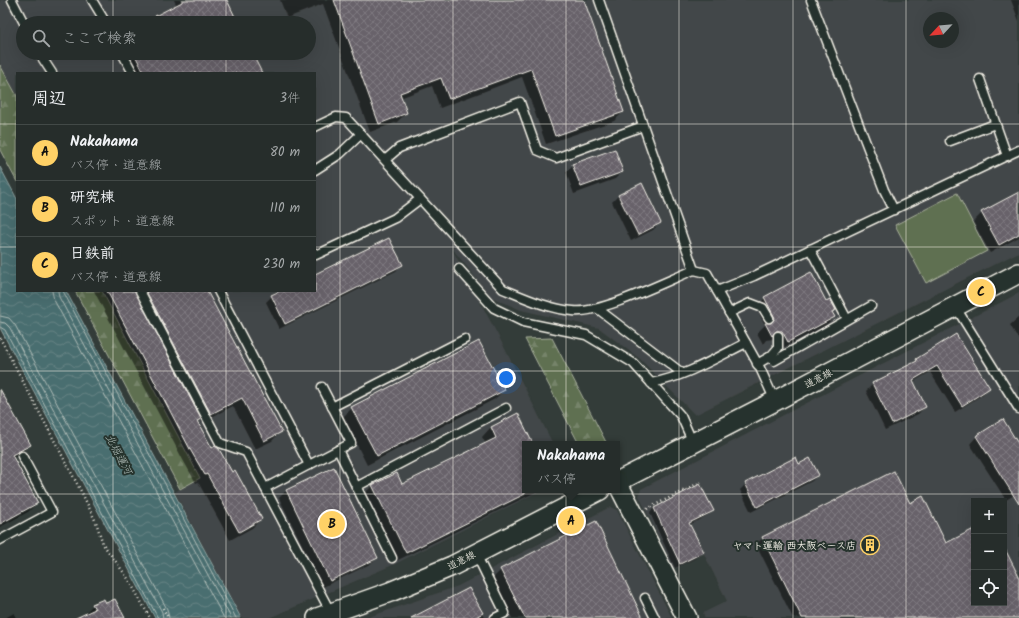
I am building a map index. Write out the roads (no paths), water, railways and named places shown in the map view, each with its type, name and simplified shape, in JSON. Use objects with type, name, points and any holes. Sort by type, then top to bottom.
[{"type":"street","name":"道意線","points":[[620,480],[1019,273]]},
{"type":"street","points":[[620,488],[687,618]]},
{"type":"street","name":"道意線","points":[[324,615],[424,578],[475,554],[594,493]]},
{"type":"lane","points":[[12,0],[20,16]]},
{"type":"lane","points":[[92,0],[102,16]]},
{"type":"lane","points":[[599,0],[694,270]]},
{"type":"lane","points":[[811,0],[884,190],[894,210]]},
{"type":"lane","points":[[44,60],[51,72]]},
{"type":"lane","points":[[126,60],[132,72]]},
{"type":"lane","points":[[980,79],[1007,156]]},
{"type":"lane","points":[[385,160],[399,148],[520,102],[537,150],[556,158],[643,126]]},
{"type":"lane","points":[[316,127],[336,117],[342,116],[361,134],[503,289],[534,302],[574,311],[598,309],[694,270],[707,273],[746,343],[775,401]]},
{"type":"lane","points":[[950,141],[995,124]]},
{"type":"lane","points":[[316,169],[340,154],[361,134]]},
{"type":"lane","points":[[717,291],[754,276],[1019,150]]},
{"type":"lane","points":[[316,255],[395,218],[420,199]]},
{"type":"lane","points":[[810,249],[847,319]]},
{"type":"lane","points":[[459,269],[494,308],[523,322],[586,335],[633,363],[681,416],[693,443]]},
{"type":"lane","points":[[141,292],[220,443],[246,452],[265,488],[324,615]]},
{"type":"lane","points":[[219,292],[309,465]]},
{"type":"lane","points":[[729,313],[750,303],[763,308],[769,318]]},
{"type":"lane","points":[[771,356],[774,361],[871,306]]},
{"type":"lane","points":[[954,306],[1019,409]]},
{"type":"lane","points":[[598,309],[682,374]]},
{"type":"lane","points":[[757,364],[771,356],[778,348],[778,336]]},
{"type":"lane","points":[[332,407],[465,339]]},
{"type":"lane","points":[[651,383],[663,381],[682,374],[746,343]]},
{"type":"lane","points":[[265,488],[351,444],[322,387]]},
{"type":"lane","points":[[356,487],[506,408]]},
{"type":"lane","points":[[338,450],[392,558]]},
{"type":"lane","points":[[0,540],[52,512],[22,456]]},
{"type":"lane","points":[[475,554],[505,613],[495,618]]},
{"type":"lane","points":[[645,598],[655,618]]},
{"type":"water","name":"北堀運河","points":[[0,167],[16,197],[16,292],[67,292],[241,618],[155,618],[0,328]]},
{"type":"place","name":"日鉄前","points":[[981,292]]},
{"type":"place","name":"Nakahama","points":[[571,521]]},
{"type":"place","name":"研究棟","points":[[332,524]]},
{"type":"place","name":"ヤマト運輸 西大阪ベース店","points":[[870,545]]}]
